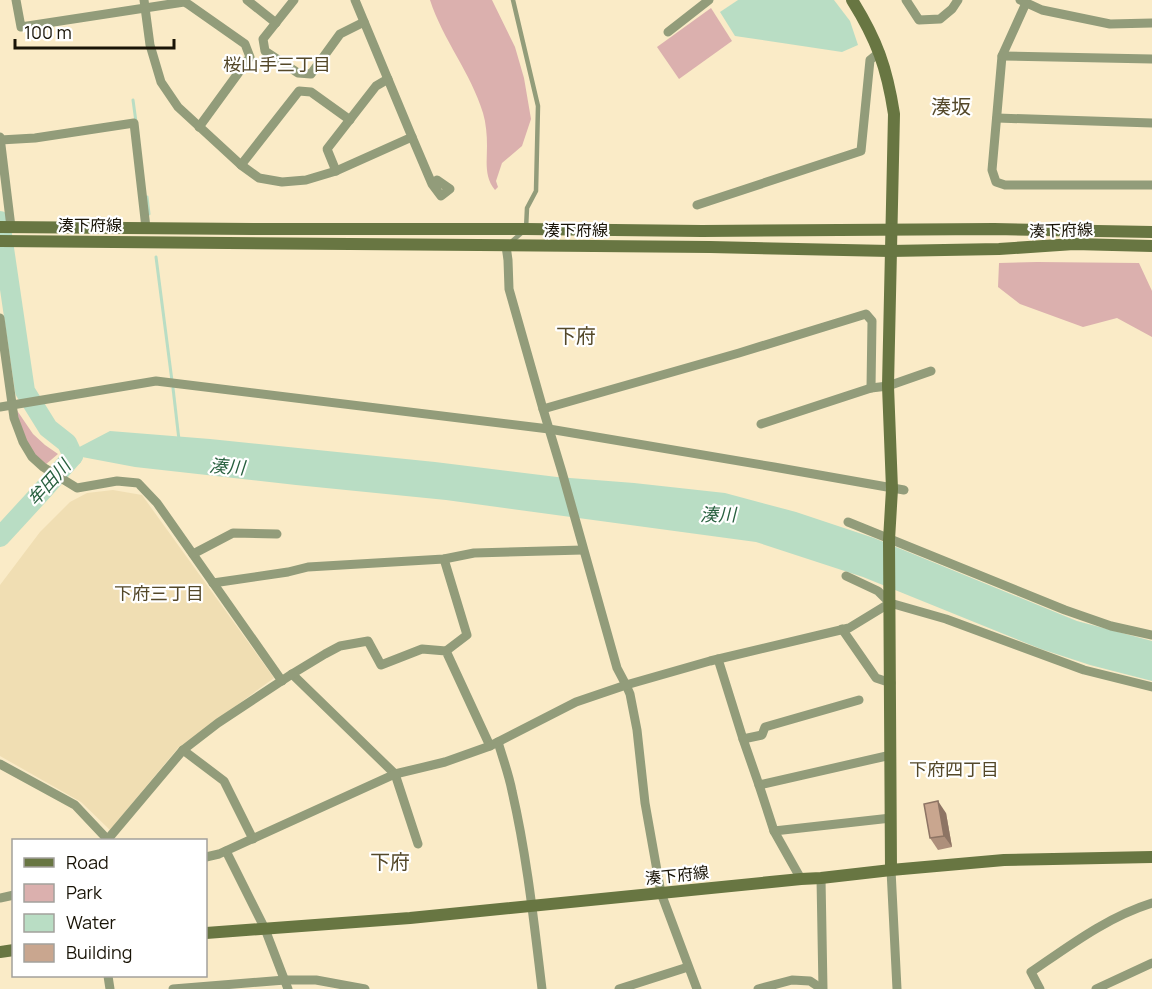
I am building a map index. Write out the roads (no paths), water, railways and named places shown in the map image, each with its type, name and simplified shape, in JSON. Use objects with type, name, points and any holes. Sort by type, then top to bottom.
[{"type":"main road","points":[[852,0],[880,52],[890,87],[894,114],[888,386],[898,489],[889,540],[891,870]]},
{"type":"main road","name":"湊下府線","points":[[6,227],[1152,232]]},
{"type":"main road","name":"湊下府線","points":[[0,241],[710,247],[890,251],[999,249],[1074,244],[1152,246]]},
{"type":"main road","name":"湊下府線","points":[[207,933],[410,918],[1004,860],[1151,859]]},
{"type":"street","points":[[16,0],[21,27],[145,3],[184,2],[245,44],[250,57],[199,127]]},
{"type":"street","points":[[247,0],[276,23]]},
{"type":"street","points":[[294,0],[263,39],[265,51],[298,73],[311,74],[340,34],[364,22]]},
{"type":"street","points":[[354,0],[432,184]]},
{"type":"street","points":[[668,32],[709,0]]},
{"type":"street","points":[[906,0],[919,20],[940,19],[952,9],[958,0]]},
{"type":"street","points":[[1152,23],[1110,24],[1042,10],[1023,2],[1002,57],[992,170],[996,182],[1005,185],[1152,185]]},
{"type":"street","points":[[145,3],[150,45],[161,82],[177,107],[241,165],[259,178],[282,182],[306,180],[336,171],[412,137]]},
{"type":"street","points":[[697,205],[861,151],[870,60],[880,52]]},
{"type":"street","points":[[1002,57],[1152,59]]},
{"type":"street","points":[[336,171],[327,149],[376,86],[388,79]]},
{"type":"street","points":[[241,165],[299,91],[311,93],[350,120]]},
{"type":"street","points":[[997,118],[1152,123]]},
{"type":"street","points":[[6,227],[0,139],[35,138],[134,123],[146,228]]},
{"type":"street","points":[[506,246],[509,289],[617,668],[630,694],[637,730],[645,803],[661,893],[697,989]]},
{"type":"street","points":[[543,409],[866,314],[872,321],[871,388]]},
{"type":"street","points":[[0,318],[16,405],[14,418],[23,442],[32,457],[43,467],[77,488],[117,481],[138,483],[157,503],[282,681]]},
{"type":"street","points":[[761,424],[931,371]]},
{"type":"street","points":[[0,407],[156,381],[549,429],[898,489]]},
{"type":"street","points":[[848,522],[1065,610],[1111,626],[1152,635]]},
{"type":"street","points":[[193,554],[233,533],[277,534]]},
{"type":"street","points":[[213,582],[288,572],[308,567],[444,559],[474,554],[583,550]]},
{"type":"street","points":[[109,839],[183,750],[218,723],[292,674],[340,646],[368,641],[381,665],[422,649],[446,651],[467,635],[444,559]]},
{"type":"street","points":[[846,576],[878,591],[890,603],[946,620],[1084,670],[1152,687]]},
{"type":"street","points":[[207,857],[226,851],[395,774],[445,762],[494,744],[576,702],[718,659],[849,628],[890,603]]},
{"type":"street","points":[[842,629],[876,678],[891,683]]},
{"type":"street","points":[[446,651],[494,744],[512,789],[532,906],[542,989]]},
{"type":"street","points":[[718,659],[774,831],[801,879]]},
{"type":"street","points":[[292,674],[395,774],[418,844]]},
{"type":"street","points":[[743,739],[762,735],[765,727],[859,700]]},
{"type":"street","points":[[183,750],[224,781],[253,839]]},
{"type":"street","points":[[759,785],[891,755]]},
{"type":"street","points":[[0,764],[75,805],[107,839]]},
{"type":"street","points":[[774,831],[891,818]]},
{"type":"street","points":[[226,851],[265,929],[287,984]]},
{"type":"street","points":[[891,870],[897,989]]},
{"type":"street","points":[[821,878],[823,989]]},
{"type":"street","points":[[1040,989],[1031,972],[1097,928],[1138,907],[1152,903]]},
{"type":"street","points":[[1096,989],[1152,963]]},
{"type":"street","points":[[619,989],[688,967]]},
{"type":"street","points":[[173,989],[287,984],[316,980],[365,989]]},
{"type":"street","points":[[758,989],[792,980],[810,981],[823,989]]},
{"type":"lane","points":[[506,246],[526,229],[527,208],[536,191],[538,106],[513,0]]},
{"type":"water","points":[[738,0],[834,0],[850,21],[858,45],[842,52],[735,36],[720,12]]},
{"type":"water","name":"湊川","points":[[110,431],[210,439],[725,493],[796,512],[874,538],[1077,621],[1152,641],[1152,681],[1090,665],[1041,649],[863,577],[756,542],[446,500],[135,467],[66,454]]},
{"type":"waterway","points":[[133,100],[136,122]]},
{"type":"waterway","points":[[147,197],[149,214]]},
{"type":"waterway","name":"湊川","points":[[0,221],[25,391],[48,428],[67,443],[73,456]]},
{"type":"waterway","points":[[156,257],[172,381]]},
{"type":"waterway","points":[[173,388],[179,440]]},
{"type":"waterway","name":"牟田川","points":[[0,537],[73,456]]},
{"type":"district","name":"桜山手三丁目","points":[[277,65]]},
{"type":"district","name":"湊坂","points":[[951,107]]},
{"type":"district","name":"下府","points":[[576,336]]},
{"type":"district","name":"下府三丁目","points":[[159,594]]},
{"type":"district","name":"下府四丁目","points":[[954,770]]},
{"type":"district","name":"下府","points":[[390,862]]}]
